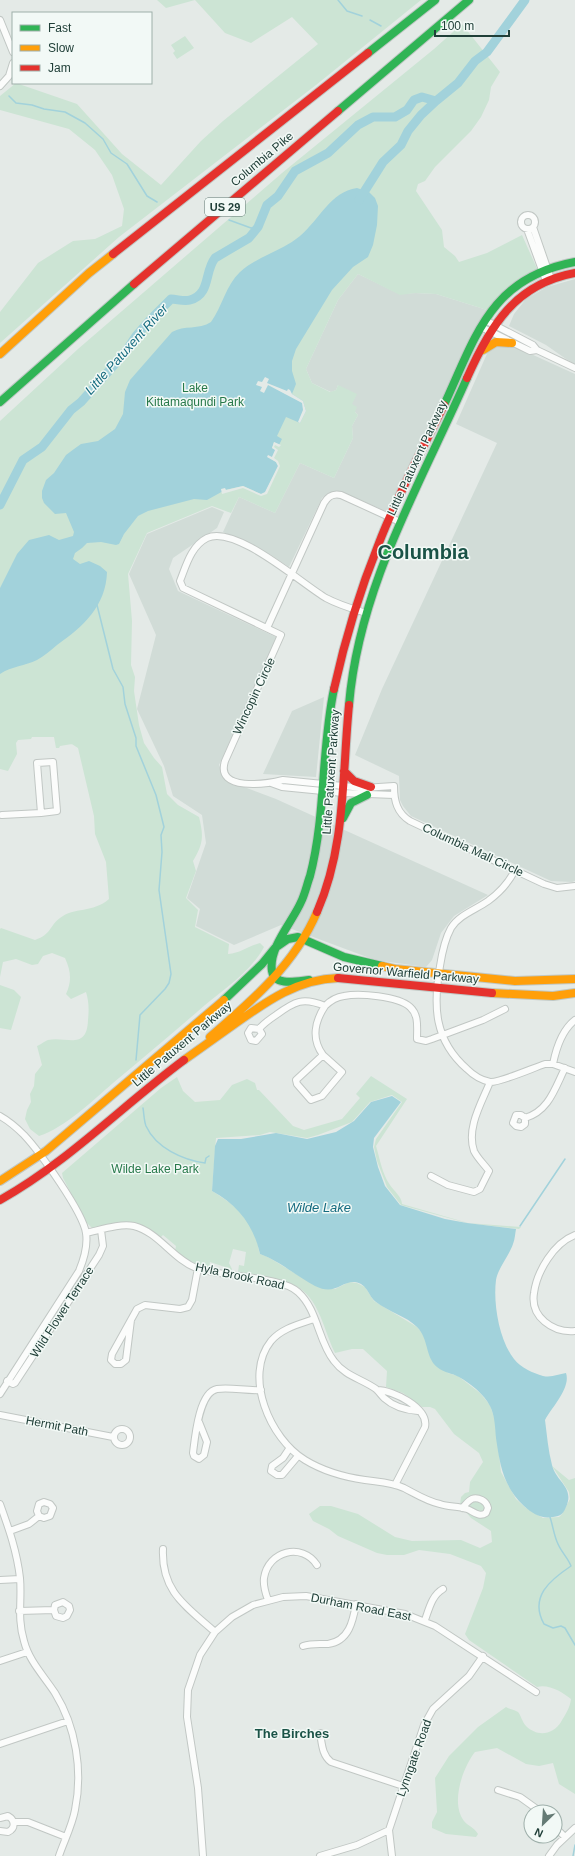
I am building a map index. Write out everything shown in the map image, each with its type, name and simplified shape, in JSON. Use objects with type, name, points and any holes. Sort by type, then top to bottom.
[{"type":"main road","name":"Columbia Pike","points":[[0,354],[89,273],[435,0]]},
{"type":"main road","name":"Columbia Pike","points":[[0,402],[113,302],[469,0]]},
{"type":"main road","name":"Little Patuxent Parkway","points":[[0,1181],[40,1155],[234,992],[262,964],[275,948],[295,914],[306,890],[317,840],[331,701],[355,609],[370,564],[483,324],[495,306],[512,290],[544,270],[575,262]]},
{"type":"main road","name":"Little Patuxent Parkway","points":[[0,1200],[50,1170],[247,1006],[276,978],[304,939],[319,908],[334,864],[340,824],[350,686],[366,614],[381,568],[400,522],[480,352],[493,329],[504,313],[519,298],[535,286],[548,280],[575,273]]},
{"type":"main road","points":[[480,352],[494,342],[504,341],[512,343]]},
{"type":"main road","points":[[340,824],[352,803],[369,791],[354,781],[344,771]]},
{"type":"main road","points":[[304,939],[292,937],[275,948],[272,971],[276,978],[286,982],[316,979]]},
{"type":"main road","name":"Governor Warfield Parkway","points":[[304,939],[344,957],[364,963],[395,968],[515,981],[547,982],[575,978]]},
{"type":"main road","name":"Governor Warfield Parkway","points":[[186,1057],[280,992],[304,982],[316,979],[346,978],[437,988],[534,996],[575,993]]},
{"type":"street","points":[[0,20],[12,50]]},
{"type":"street","points":[[0,86],[9,76],[12,66]]},
{"type":"street","points":[[530,228],[548,280]]},
{"type":"street","points":[[483,324],[534,344],[537,350],[575,368]]},
{"type":"street","points":[[493,329],[512,343],[530,352],[537,350]]},
{"type":"street","points":[[267,628],[324,503],[332,495],[341,495],[400,522]]},
{"type":"street","name":"Wincopin Circle","points":[[322,786],[282,787],[270,783],[236,783],[230,780],[224,772],[224,760],[281,635],[183,588],[180,581],[191,555],[199,544],[207,538],[226,536],[270,557],[326,598],[366,614]]},
{"type":"street","points":[[1,817],[57,811],[53,762],[37,763],[41,812]]},
{"type":"street","points":[[322,786],[343,790],[369,791],[394,795]]},
{"type":"street","name":"Columbia Mall Circle","points":[[369,791],[394,786],[394,795],[398,809],[410,821],[551,886],[564,888],[575,886]]},
{"type":"street","points":[[515,870],[508,882],[495,895],[454,924],[446,942],[437,988],[437,1017],[442,1035],[459,1061],[473,1074],[490,1082],[498,1081],[534,1067],[553,1064],[575,1072]]},
{"type":"street","points":[[323,1055],[296,1080],[297,1084],[311,1100],[322,1096],[342,1072],[323,1055],[318,1045],[315,1028],[316,1021],[325,1006],[331,1001],[343,996],[355,995],[393,999],[404,1003],[414,1012],[417,1022],[417,1039],[426,1041],[470,1025],[505,1009]]},
{"type":"street","points":[[259,1029],[263,1024],[296,1002],[317,1003],[325,1006]]},
{"type":"street","points":[[553,1064],[560,1043],[568,1027],[575,1020]]},
{"type":"street","points":[[525,1118],[535,1115],[546,1105],[565,1068]]},
{"type":"street","points":[[431,1176],[454,1187],[474,1192],[480,1189],[489,1171],[475,1151],[472,1133],[475,1120],[490,1082]]},
{"type":"street","points":[[0,1116],[18,1129],[40,1155],[78,1212],[86,1233],[86,1250],[79,1271],[0,1394]]},
{"type":"street","name":"Hyla Brook Road","points":[[86,1233],[129,1226],[140,1228],[186,1263],[198,1268],[277,1283],[297,1290],[307,1302],[329,1354],[336,1364],[347,1373],[376,1390],[393,1405],[404,1409],[418,1411]]},
{"type":"street","name":"Wild Flower Terrace","points":[[7,1382],[13,1384],[15,1383],[99,1255],[103,1246],[101,1230]]},
{"type":"street","points":[[575,1235],[561,1243],[548,1258],[536,1285],[534,1301],[539,1315],[550,1326],[565,1331],[575,1331]]},
{"type":"street","points":[[131,1320],[126,1360],[123,1363],[115,1364],[111,1360],[112,1354],[136,1309],[145,1305],[180,1309],[188,1307],[192,1300],[198,1268]]},
{"type":"street","points":[[314,1319],[283,1331],[272,1341],[264,1355],[260,1369],[261,1390],[266,1411],[274,1428],[290,1449],[298,1456],[314,1465],[337,1474],[395,1485],[428,1501],[462,1508]]},
{"type":"street","points":[[199,1422],[207,1442],[204,1455],[199,1459],[194,1456],[193,1453],[203,1400],[215,1390],[261,1390]]},
{"type":"street","name":"Hyla Brook Road","points":[[376,1390],[398,1395],[424,1415],[425,1427],[395,1485]]},
{"type":"street","name":"Hermit Path","points":[[0,1415],[114,1437]]},
{"type":"street","points":[[290,1449],[283,1458],[272,1466],[271,1471],[282,1475],[298,1456]]},
{"type":"street","points":[[0,1504],[17,1556],[20,1579],[19,1611],[21,1632],[27,1652],[55,1694],[68,1721],[77,1757],[78,1784],[75,1810],[59,1856]]},
{"type":"street","points":[[10,1532],[29,1524],[39,1516]]},
{"type":"street","points":[[162,1549],[164,1571],[172,1591],[182,1602],[216,1632]]},
{"type":"street","points":[[268,1600],[264,1588],[264,1577],[271,1562],[280,1554],[292,1551],[303,1553],[312,1558],[317,1565]]},
{"type":"street","points":[[0,1580],[20,1579]]},
{"type":"street","points":[[425,1620],[433,1599],[438,1591],[443,1588]]},
{"type":"street","name":"Durham Road East","points":[[203,1856],[201,1811],[189,1731],[187,1702],[188,1690],[200,1655],[223,1624],[242,1611],[268,1600],[295,1595],[356,1604],[405,1614],[425,1620],[483,1656],[536,1692]]},
{"type":"street","points":[[303,1646],[311,1643],[329,1644],[341,1639],[352,1625],[356,1604]]},
{"type":"street","points":[[19,1611],[54,1610]]},
{"type":"street","points":[[0,1661],[27,1652]]},
{"type":"street","name":"Lynngate Road","points":[[392,1856],[389,1830],[420,1733],[428,1717],[438,1703],[469,1676],[483,1656]]},
{"type":"street","points":[[0,1744],[68,1721]]},
{"type":"street","points":[[320,1733],[325,1756],[331,1762],[403,1786]]},
{"type":"street","points":[[498,1790],[520,1797],[530,1804]]},
{"type":"street","points":[[0,1818],[8,1816],[14,1822]]},
{"type":"street","points":[[14,1822],[23,1821],[32,1823],[66,1837]]},
{"type":"street","points":[[0,1831],[6,1833],[11,1831],[14,1827],[14,1822]]},
{"type":"street","points":[[549,1856],[565,1837],[575,1828]]},
{"type":"street","points":[[320,1856],[358,1844],[389,1830]]},
{"type":"shaded area","points":[[358,274],[400,294],[436,294],[487,310],[470,340],[390,513],[342,492],[327,494],[322,498],[289,567],[271,555],[223,532],[239,497],[275,513],[300,463],[334,478],[353,438],[352,426],[358,415],[338,385],[336,390],[331,392],[312,383],[306,369],[338,300]]},
{"type":"shaded area","points":[[575,279],[575,364],[546,345],[509,326],[514,314],[526,299],[547,287]]},
{"type":"shaded area","points":[[507,343],[575,374],[575,881],[572,882],[551,881],[411,816],[400,800],[399,776],[355,755],[382,689],[497,443],[456,424],[490,347]]},
{"type":"shaded area","points":[[212,507],[224,512],[217,528],[173,558],[169,569],[178,591],[278,638],[219,765],[226,780],[276,799],[488,895],[454,916],[441,933],[432,960],[426,967],[375,960],[281,925],[234,945],[196,926],[200,909],[187,898],[206,843],[202,815],[173,796],[164,766],[137,709],[156,635],[129,574],[147,534]]},
{"type":"shaded area","points":[[324,697],[316,777],[263,774],[292,711]]},
{"type":"green space","points":[[157,0],[195,0],[166,8]]},
{"type":"green space","points":[[195,0],[421,0],[316,85],[119,237],[0,343],[0,312],[38,263],[73,241],[95,239],[122,226],[124,209],[112,175],[95,150],[69,129],[0,110],[0,96],[15,84],[19,84],[77,104],[122,154],[161,185],[201,141],[223,121],[318,44],[292,17],[251,43],[225,33]]},
{"type":"green space","name":"Lake Kittamaqundi Park","points":[[462,24],[500,72],[491,87],[489,100],[481,117],[471,131],[435,167],[425,181],[418,184],[416,191],[442,230],[444,247],[455,256],[459,262],[487,253],[522,235],[539,273],[487,310],[436,294],[415,293],[400,295],[358,274],[338,300],[306,369],[312,383],[330,392],[336,390],[338,385],[357,394],[352,404],[357,407],[355,412],[358,415],[352,426],[353,438],[334,478],[300,463],[275,513],[239,497],[231,513],[212,506],[147,533],[128,574],[132,621],[131,665],[135,677],[134,691],[139,725],[144,743],[162,767],[167,794],[178,805],[199,817],[202,830],[202,840],[193,861],[196,871],[186,898],[198,910],[195,927],[229,944],[228,954],[260,943],[264,947],[258,957],[234,982],[206,1004],[87,1106],[59,1127],[39,1136],[30,1129],[25,1119],[31,1102],[30,1094],[34,1086],[35,1074],[42,1065],[37,1046],[48,1040],[74,1040],[80,1039],[84,1036],[87,1030],[89,1009],[88,999],[86,992],[71,999],[66,994],[70,980],[70,972],[67,963],[65,958],[52,953],[43,956],[38,964],[32,965],[16,959],[3,962],[0,977],[0,929],[1,928],[35,940],[45,935],[56,921],[65,915],[71,912],[97,906],[109,899],[106,862],[95,834],[94,816],[78,748],[72,744],[56,748],[54,737],[32,737],[31,739],[18,740],[16,743],[17,754],[8,771],[0,769],[0,421],[78,349],[282,173],[434,49]]},
{"type":"green space","points":[[185,36],[194,48],[177,59],[173,53],[175,51],[171,45]]},
{"type":"green space","points":[[0,985],[14,990],[21,997],[11,1030],[0,1028]]},
{"type":"green space","name":"Wilde Lake Park","points":[[371,1076],[407,1099],[376,1146],[385,1176],[399,1196],[402,1204],[468,1223],[521,1227],[519,1229],[467,1223],[401,1205],[387,1187],[377,1161],[374,1147],[376,1139],[402,1102],[392,1095],[370,1102],[352,1122],[307,1138],[270,1132],[260,1135],[216,1138],[212,1191],[232,1204],[249,1222],[256,1236],[260,1254],[268,1257],[301,1277],[335,1289],[349,1282],[357,1283],[365,1287],[374,1301],[417,1327],[425,1336],[427,1344],[448,1373],[458,1376],[480,1393],[490,1405],[495,1420],[501,1472],[516,1499],[526,1508],[543,1518],[559,1517],[570,1499],[569,1492],[552,1466],[569,1480],[575,1478],[575,1794],[559,1784],[553,1763],[539,1766],[526,1764],[497,1748],[475,1752],[466,1767],[460,1785],[458,1805],[464,1821],[478,1834],[476,1837],[446,1834],[432,1828],[432,1822],[437,1812],[435,1778],[449,1756],[478,1727],[506,1707],[518,1712],[530,1730],[545,1733],[554,1730],[561,1722],[571,1699],[559,1691],[551,1688],[542,1686],[537,1687],[469,1640],[465,1634],[483,1588],[486,1573],[481,1566],[450,1554],[419,1550],[404,1555],[387,1555],[377,1553],[338,1536],[329,1529],[313,1521],[309,1514],[320,1506],[331,1506],[358,1514],[395,1537],[412,1541],[461,1540],[480,1548],[492,1542],[491,1531],[471,1518],[460,1505],[461,1497],[465,1493],[469,1492],[470,1482],[483,1462],[479,1453],[454,1434],[435,1409],[430,1407],[422,1407],[403,1393],[386,1387],[387,1371],[363,1349],[352,1349],[335,1353],[318,1311],[306,1293],[286,1282],[250,1276],[238,1272],[239,1265],[244,1266],[246,1252],[233,1249],[229,1263],[232,1269],[231,1271],[226,1270],[225,1267],[210,1262],[209,1268],[183,1257],[175,1251],[176,1246],[163,1235],[159,1239],[147,1228],[135,1224],[92,1228],[86,1222],[63,1178],[62,1173],[161,1088],[177,1077],[183,1091],[195,1102],[220,1100],[232,1085],[247,1079],[255,1083],[257,1090],[259,1090],[293,1126],[304,1130],[342,1119],[360,1098],[356,1094]]},
{"type":"water","points":[[357,188],[369,192],[375,198],[378,206],[377,225],[373,245],[368,257],[353,267],[332,290],[296,349],[292,361],[292,371],[296,384],[292,394],[303,401],[306,411],[300,423],[286,417],[277,436],[282,439],[279,445],[274,442],[272,448],[276,450],[272,457],[268,457],[276,462],[278,466],[265,493],[261,494],[243,486],[225,490],[207,500],[194,499],[148,511],[138,516],[124,534],[119,544],[116,545],[101,542],[87,543],[75,553],[73,559],[80,564],[89,561],[100,566],[107,572],[106,584],[98,605],[76,631],[42,657],[32,662],[9,669],[0,674],[0,588],[17,554],[29,540],[49,535],[59,540],[73,536],[74,532],[66,513],[55,514],[44,503],[42,491],[46,480],[54,473],[66,455],[74,449],[81,444],[98,441],[115,429],[123,414],[125,392],[130,380],[172,332],[202,326],[211,322],[231,283],[240,272],[247,266],[286,246],[300,236],[332,200]]},
{"type":"water","name":"Wilde Lake","points":[[392,1096],[401,1102],[374,1138],[373,1147],[385,1186],[400,1205],[445,1219],[516,1229],[513,1244],[496,1280],[496,1310],[504,1342],[514,1359],[520,1365],[527,1370],[543,1376],[566,1373],[566,1385],[545,1420],[552,1465],[557,1476],[567,1489],[568,1494],[565,1509],[563,1513],[558,1516],[545,1517],[534,1514],[524,1506],[511,1491],[501,1466],[494,1418],[490,1406],[484,1397],[472,1386],[459,1377],[445,1372],[433,1363],[424,1337],[413,1323],[386,1309],[373,1300],[363,1285],[359,1283],[350,1282],[333,1289],[322,1289],[260,1254],[254,1234],[244,1217],[230,1203],[212,1191],[215,1146],[218,1139],[241,1139],[276,1133],[307,1139],[336,1132],[354,1121],[371,1102]]},
{"type":"pier","points":[[265,377],[269,379],[267,383],[287,391],[288,389],[290,390],[292,394],[303,401],[306,411],[300,423],[298,422],[303,410],[302,403],[268,385],[264,393],[260,391],[262,387],[256,385],[258,381],[262,382]]},
{"type":"pier","points":[[274,442],[281,445],[279,447],[275,445],[274,447],[278,450],[274,458],[278,461],[280,466],[267,494],[261,496],[243,488],[222,494],[221,489],[225,488],[226,490],[243,486],[261,494],[265,492],[278,466],[276,462],[267,457],[268,455],[272,457],[275,450],[272,448]]},
{"type":"waterway","points":[[338,0],[347,11],[362,16]]},
{"type":"waterway","name":"Little Patuxent River","points":[[0,505],[23,460],[42,447],[71,410],[81,402],[124,354],[136,336],[171,299],[188,301],[197,297],[201,293],[215,258],[249,238],[258,227],[267,205],[278,196],[295,171],[328,153],[358,125],[373,117],[395,117],[407,110],[414,100],[422,97],[436,101],[458,83],[475,61],[487,52],[525,0]]},
{"type":"waterway","points":[[370,20],[381,26]]},
{"type":"waterway","points":[[9,96],[16,103],[65,112],[85,123],[103,139],[111,153],[127,164],[147,196],[157,202]]},
{"type":"waterway","points":[[359,200],[383,162],[401,145],[408,131],[421,115],[436,101]]},
{"type":"waterway","points":[[229,220],[251,228],[258,227]]},
{"type":"waterway","points":[[97,605],[113,669],[123,687],[125,704],[136,738],[136,746],[156,795],[164,827],[161,835],[162,852],[159,890],[171,974],[169,983],[165,989],[140,1015],[136,1060]]},
{"type":"waterway","points":[[143,1108],[146,1126],[156,1141],[163,1147],[179,1156],[205,1163],[206,1158],[209,1156]]},
{"type":"waterway","points":[[520,1226],[565,1159]]},
{"type":"waterway","points":[[550,1517],[557,1541],[571,1566],[549,1583],[544,1590],[540,1597],[540,1614],[544,1624],[553,1628],[561,1626],[565,1628],[575,1645]]},
{"type":"waterway","points":[[573,1856],[575,1845]]},
{"type":"traffic: fast","points":[[368,53],[435,0]]},
{"type":"traffic: fast","points":[[338,111],[469,0]]},
{"type":"traffic: fast","points":[[444,405],[477,334],[490,314],[505,296],[523,281],[546,270],[575,262]]},
{"type":"traffic: fast","points":[[0,402],[134,284]]},
{"type":"traffic: fast","points":[[349,705],[355,661],[365,619],[378,577],[394,537],[467,378]]},
{"type":"traffic: fast","points":[[309,980],[293,982],[282,981],[274,976],[272,971],[272,962],[277,944],[302,899],[310,876],[319,830],[327,735],[334,689]]},
{"type":"traffic: fast","points":[[343,818],[351,803],[367,795]]},
{"type":"traffic: fast","points":[[224,1000],[262,964],[275,948],[288,939],[298,937],[344,957],[382,966]]},
{"type":"traffic: slow","points":[[0,354],[89,273],[113,254]]},
{"type":"traffic: slow","points":[[483,350],[496,342],[512,343]]},
{"type":"traffic: slow","points":[[210,1037],[257,995],[285,965],[308,931],[317,912]]},
{"type":"traffic: slow","points":[[382,966],[395,969],[515,981],[575,979]]},
{"type":"traffic: slow","points":[[184,1060],[271,999],[310,982],[338,978]]},
{"type":"traffic: slow","points":[[492,993],[553,996],[575,993]]},
{"type":"traffic: slow","points":[[0,1181],[46,1151],[224,1000]]},
{"type":"traffic: jam","points":[[113,254],[368,53]]},
{"type":"traffic: jam","points":[[134,284],[338,111]]},
{"type":"traffic: jam","points":[[467,378],[485,341],[507,310],[521,297],[536,287],[554,279],[575,273]]},
{"type":"traffic: jam","points":[[334,689],[343,652],[372,561],[386,525],[444,405]]},
{"type":"traffic: jam","points":[[317,912],[333,862],[338,836],[349,705]]},
{"type":"traffic: jam","points":[[344,771],[354,781],[371,787]]},
{"type":"traffic: jam","points":[[338,978],[492,993]]},
{"type":"traffic: jam","points":[[0,1200],[49,1169],[184,1060]]},
{"type":"district","name":"Columbia","points":[[423,552]]},
{"type":"district","name":"The Birches","points":[[292,1733]]}]
